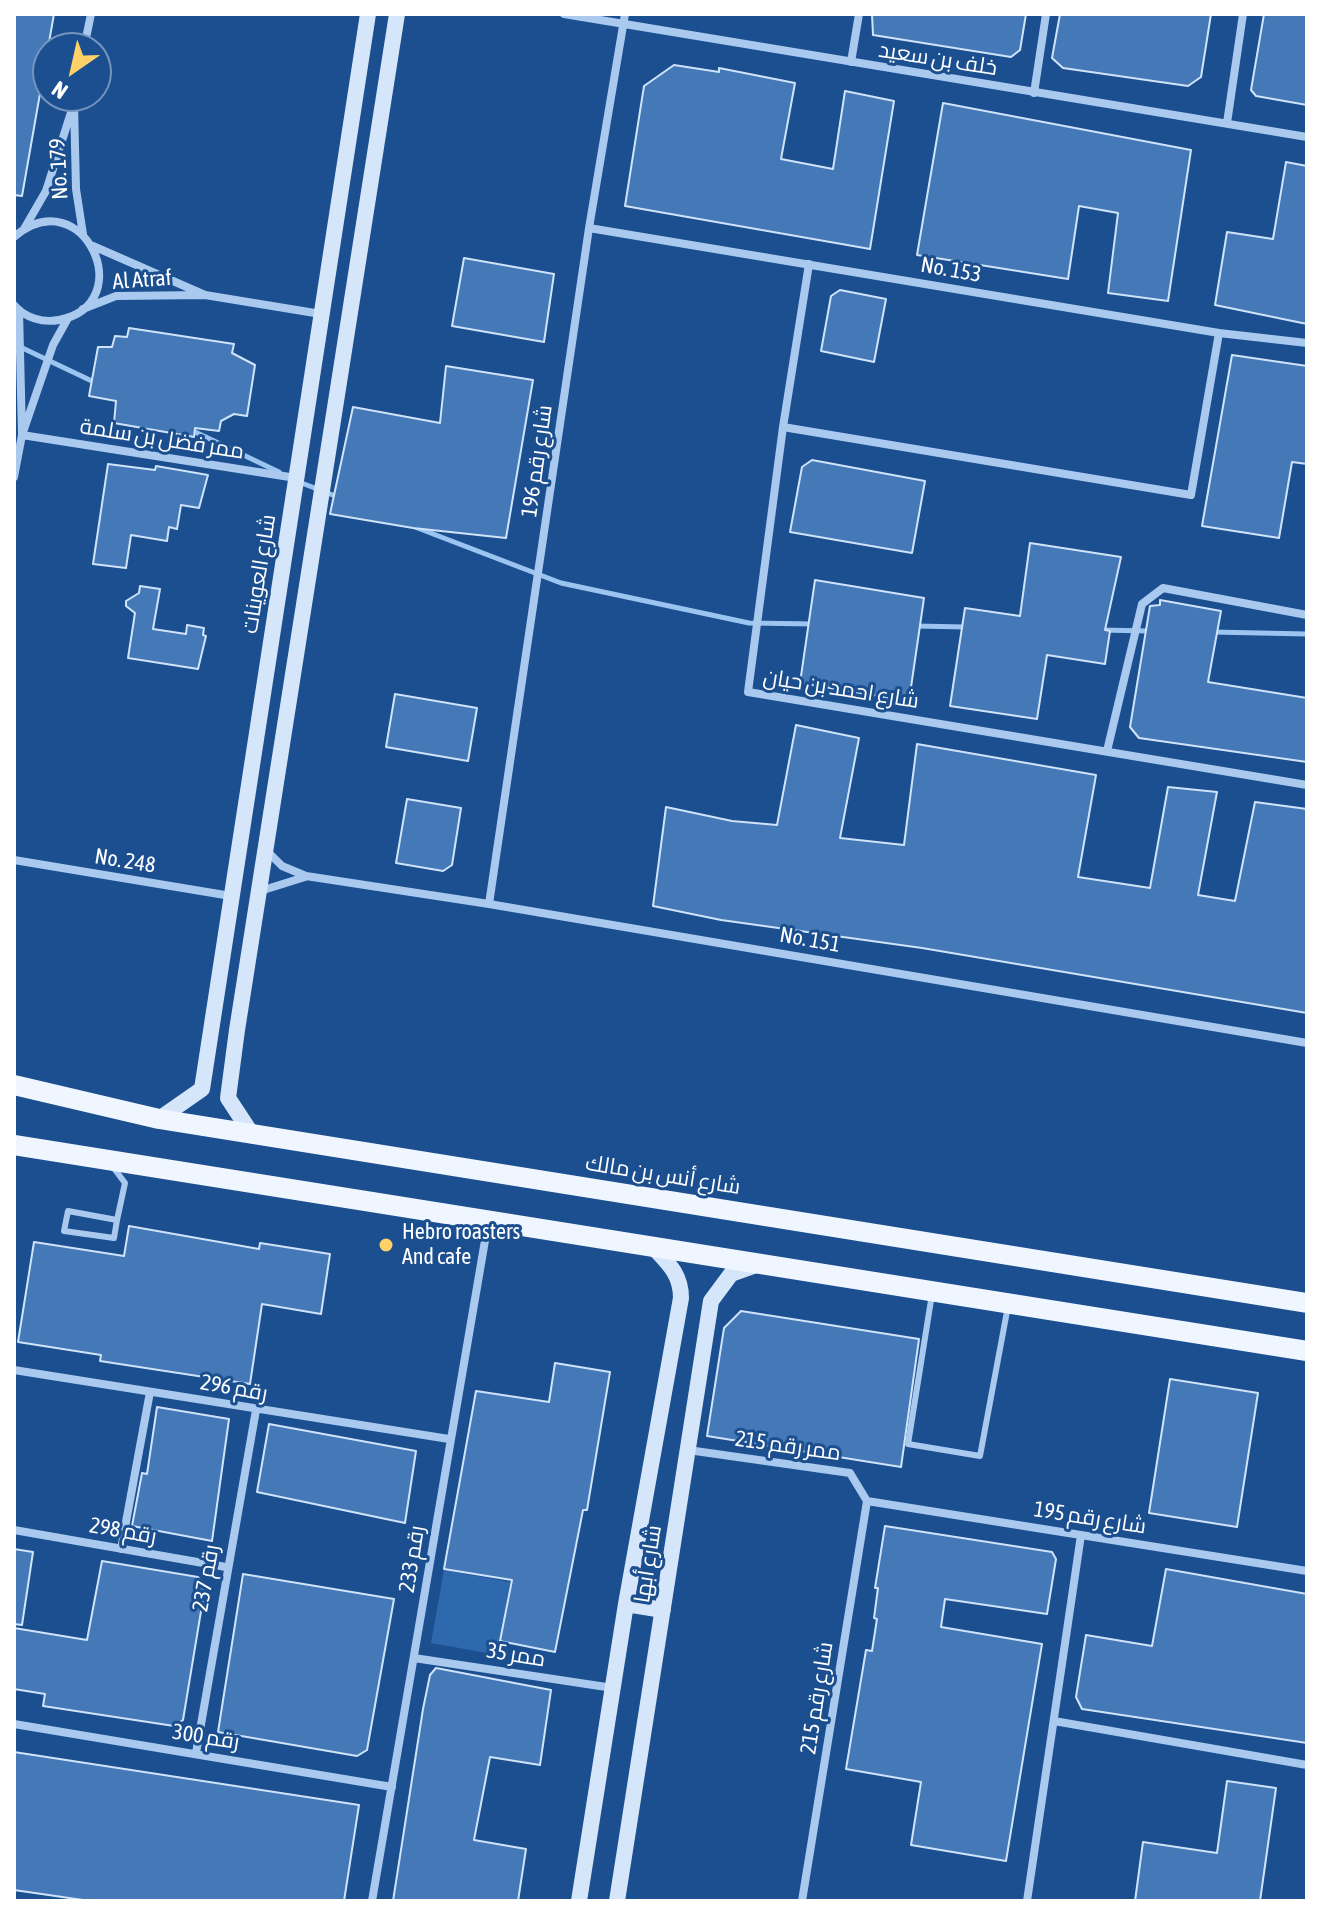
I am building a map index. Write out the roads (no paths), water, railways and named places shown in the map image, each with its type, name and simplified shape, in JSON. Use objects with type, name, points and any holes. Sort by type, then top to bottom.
[{"type":"main road","name":"شارع أنس بن مالك","points":[[14,1085],[159,1119],[1307,1303]]},
{"type":"main road","points":[[14,1145],[488,1223],[763,1263],[1307,1351]]},
{"type":"street","name":"شارع العوينات","points":[[159,1119],[202,1089],[368,14]]},
{"type":"street","name":"خلف بن سعيد","points":[[564,14],[625,18],[851,62],[1307,137]]},
{"type":"street","points":[[851,62],[859,14]]},
{"type":"street","points":[[1034,93],[1046,14]]},
{"type":"street","points":[[1227,123],[1243,14]]},
{"type":"street","points":[[251,1133],[228,1098],[237,1030],[341,355],[399,15]]},
{"type":"street","name":"شارع رقم 196","points":[[489,904],[589,228],[625,18]]},
{"type":"street","name":"No. 179","points":[[24,229],[46,191],[71,112]]},
{"type":"street","name":"No. 179","points":[[75,112],[76,189],[83,234]]},
{"type":"street","points":[[14,237],[24,229],[54,222],[83,234]]},
{"type":"street","name":"No. 153","points":[[589,228],[1219,333],[1307,343]]},
{"type":"street","name":"Al Atraf","points":[[83,234],[93,246],[99,262],[100,279],[94,296],[83,309]]},
{"type":"street","name":"Al Atraf","points":[[93,246],[205,295]]},
{"type":"street","name":"شارع احمد بن حيان","points":[[809,264],[783,427],[748,692],[1307,785]]},
{"type":"street","points":[[326,283],[352,289]]},
{"type":"street","name":"Al Atraf","points":[[68,318],[116,296],[205,295],[322,315]]},
{"type":"street","points":[[16,308],[34,319],[51,322],[68,318]]},
{"type":"street","points":[[16,308],[22,435]]},
{"type":"street","points":[[14,477],[22,435],[53,345],[68,318]]},
{"type":"street","points":[[783,427],[1191,495],[1219,333]]},
{"type":"street","points":[[317,350],[341,355]]},
{"type":"street","name":"ممر فضل بن سلمة","points":[[22,435],[296,478]]},
{"type":"street","points":[[1107,751],[1142,604],[1153,593],[1163,588],[1307,615]]},
{"type":"street","name":"No. 151","points":[[264,848],[282,866],[306,876],[489,904],[1307,1043]]},
{"type":"street","name":"No. 248","points":[[14,860],[231,896]]},
{"type":"street","name":"No. 151","points":[[257,892],[306,876]]},
{"type":"street","points":[[209,1030],[213,1051],[222,1056],[227,1053],[237,1030]]},
{"type":"street","name":"رقم 233","points":[[372,1901],[488,1223]]},
{"type":"street","name":"شارع أبها","points":[[579,1901],[681,1284],[675,1269],[652,1246]]},
{"type":"street","name":"شارع أبها","points":[[617,1900],[706,1328],[718,1287],[731,1274],[763,1263]]},
{"type":"street","points":[[676,1323],[706,1328]]},
{"type":"street","name":"رقم 296","points":[[14,1370],[449,1439]]},
{"type":"street","points":[[121,1549],[150,1392]]},
{"type":"street","name":"رقم 237","points":[[196,1753],[226,1567],[256,1410]]},
{"type":"street","name":"ممر رقم 215","points":[[688,1450],[850,1473],[867,1501]]},
{"type":"street","name":"شارع رقم 195","points":[[867,1501],[1307,1571]]},
{"type":"street","name":"شارع رقم 215","points":[[802,1901],[867,1501]]},
{"type":"street","name":"رقم 298","points":[[14,1530],[226,1567]]},
{"type":"street","points":[[1027,1901],[1081,1535]]},
{"type":"street","points":[[626,1604],[663,1610]]},
{"type":"street","name":"ممر 35","points":[[414,1658],[613,1688]]},
{"type":"street","points":[[1054,1721],[1307,1765]]},
{"type":"street","name":"رقم 300","points":[[14,1724],[392,1787]]},
{"type":"street","points":[[617,1900],[624,1901]]},
{"type":"lane","points":[[108,1161],[125,1183],[114,1238],[64,1231],[68,1211],[117,1220]]},
{"type":"lane","points":[[932,1290],[908,1444],[980,1456],[1008,1302]]},
{"type":"waterway","points":[[14,344],[96,383]]},
{"type":"waterway","points":[[191,430],[279,472]]},
{"type":"waterway","points":[[299,482],[338,497]]},
{"type":"waterway","points":[[415,527],[561,583],[749,623],[814,624]]},
{"type":"waterway","points":[[916,626],[966,627]]},
{"type":"waterway","points":[[1100,630],[1150,631]]},
{"type":"waterway","points":[[1212,632],[1307,634]]},
{"type":"place","name":"Hebro roasters And cafe","points":[[386,1245]]}]
